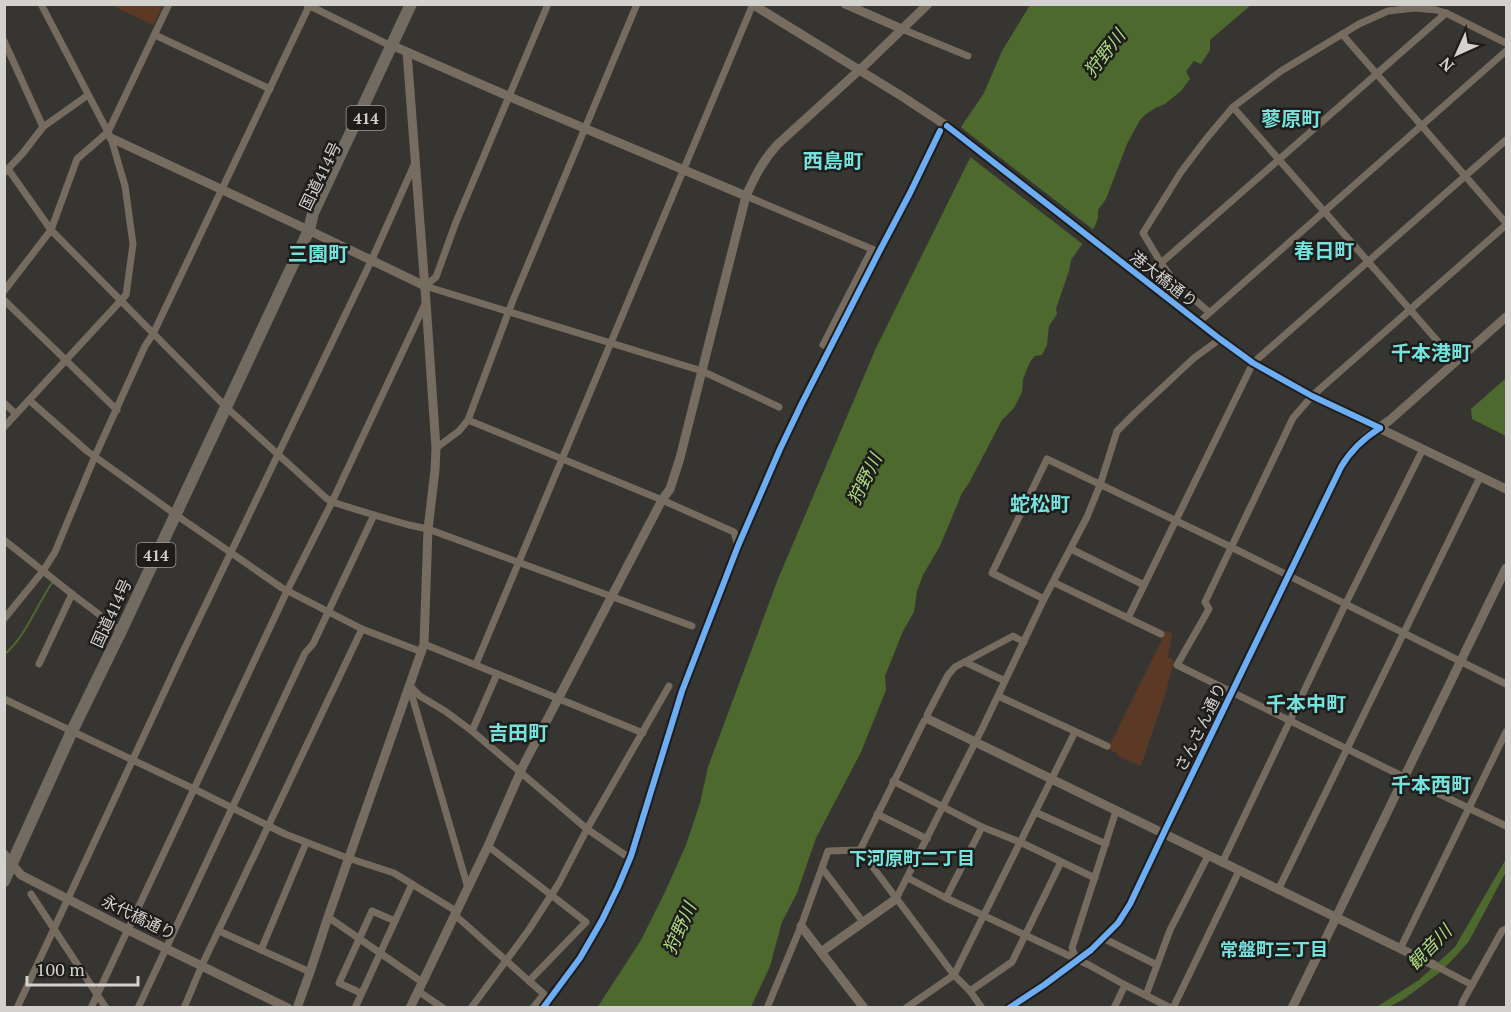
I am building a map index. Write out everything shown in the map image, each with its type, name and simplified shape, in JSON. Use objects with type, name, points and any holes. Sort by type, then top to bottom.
[{"type":"highway","name":"国道414号","points":[[4,881],[72,731],[122,631],[309,230],[320,216],[399,49],[408,12],[420,4]]},
{"type":"street","points":[[4,427],[126,296],[133,244],[125,186],[110,135],[41,4]]},
{"type":"street","points":[[4,291],[51,230],[77,159],[110,135],[169,4]]},
{"type":"street","points":[[425,286],[436,277],[456,222],[548,4]]},
{"type":"street","points":[[436,448],[459,431],[468,420],[513,300],[637,4]]},
{"type":"street","points":[[845,4],[865,8],[902,29],[968,56]]},
{"type":"street","points":[[410,1008],[557,698],[662,500],[670,489],[747,196],[756,174],[778,144],[859,71],[928,4]]},
{"type":"street","points":[[4,619],[43,571],[55,552],[145,345],[153,334],[308,5],[399,49],[875,251],[823,345]]},
{"type":"street","points":[[476,664],[752,5]]},
{"type":"street","name":"港大橋通り","points":[[752,5],[903,97],[946,126],[1198,323],[1253,363],[1312,396],[1506,489]]},
{"type":"street","points":[[1209,312],[1177,285],[1143,233],[1181,172],[1233,107],[1281,70],[1359,24],[1388,12],[1415,8],[1446,13],[1506,43]]},
{"type":"street","points":[[1161,263],[1446,13]]},
{"type":"street","points":[[1342,34],[1506,224],[1312,396],[1293,418],[1204,602],[1209,609],[1176,665],[1506,826]]},
{"type":"street","points":[[155,35],[270,89]]},
{"type":"street","points":[[4,41],[43,127]]},
{"type":"street","points":[[297,1008],[423,648],[428,529],[436,448],[415,163],[399,49]]},
{"type":"street","points":[[1198,323],[1506,51]]},
{"type":"street","points":[[88,95],[43,127],[6,171],[51,230],[226,407],[278,455],[332,502],[428,529],[692,627]]},
{"type":"street","points":[[1233,107],[1455,361]]},
{"type":"street","points":[[110,135],[425,286],[702,370],[779,407]]},
{"type":"street","points":[[1128,618],[1253,363],[1506,140]]},
{"type":"street","points":[[17,1008],[132,760],[371,261],[415,163]]},
{"type":"street","points":[[4,300],[117,410]]},
{"type":"street","points":[[91,1008],[426,302]]},
{"type":"street","name":"さんさん通り","points":[[1009,1008],[1044,985],[1103,938],[1118,923],[1130,904],[1346,459],[1367,436],[1380,428],[1506,317]]},
{"type":"street","points":[[821,952],[896,899],[908,878],[1044,599],[1087,517],[1117,431],[1194,358],[1220,339]]},
{"type":"street","points":[[29,400],[87,451],[175,515],[287,591],[362,628],[476,664],[643,733]]},
{"type":"street","points":[[4,403],[16,414]]},
{"type":"street","points":[[468,420],[734,532],[738,546]]},
{"type":"street","points":[[1222,863],[1345,605],[1423,449]]},
{"type":"street","points":[[1044,599],[992,573],[1047,459],[1176,520],[1506,684]]},
{"type":"street","points":[[1278,890],[1480,477]]},
{"type":"street","points":[[138,1008],[305,653],[313,644],[374,515]]},
{"type":"street","points":[[4,540],[122,631]]},
{"type":"street","points":[[1071,549],[1144,585]]},
{"type":"street","points":[[1292,1008],[1506,568]]},
{"type":"street","points":[[1053,582],[1161,634]]},
{"type":"street","points":[[39,664],[72,594]]},
{"type":"street","points":[[184,1008],[202,965],[270,826],[362,628]]},
{"type":"street","points":[[860,850],[948,675],[955,667],[1013,636],[1024,642]]},
{"type":"street","points":[[965,662],[1005,681]]},
{"type":"street","points":[[472,731],[497,674]]},
{"type":"street","points":[[471,1008],[552,895],[669,686]]},
{"type":"street","points":[[410,687],[472,731],[587,829],[625,855],[630,856]]},
{"type":"street","points":[[410,687],[468,888]]},
{"type":"street","points":[[998,696],[1107,746]]},
{"type":"street","points":[[4,699],[306,843],[394,873],[456,913],[544,994],[533,1008]]},
{"type":"street","points":[[927,719],[1052,778],[1472,985]]},
{"type":"street","points":[[906,1008],[954,975],[1075,732]]},
{"type":"street","points":[[1400,949],[1506,732]]},
{"type":"street","points":[[893,782],[982,827],[1095,878]]},
{"type":"street","points":[[1077,960],[1072,948],[1116,811]]},
{"type":"street","points":[[1035,812],[1106,844]]},
{"type":"street","points":[[877,814],[927,839]]},
{"type":"street","points":[[946,898],[982,827]]},
{"type":"street","points":[[261,950],[306,843]]},
{"type":"street","points":[[488,846],[586,922],[529,981]]},
{"type":"street","points":[[767,1008],[801,926],[828,851],[860,850]]},
{"type":"street","points":[[860,850],[954,975],[970,991],[982,1008]]},
{"type":"street","name":"永代橋通り","points":[[4,854],[21,875],[288,1008]]},
{"type":"street","points":[[1146,995],[1170,930],[1208,856]]},
{"type":"street","points":[[970,991],[1012,962],[1061,862]]},
{"type":"street","points":[[822,868],[863,922]]},
{"type":"street","points":[[908,878],[1172,1008],[1239,871]]},
{"type":"street","points":[[355,1008],[412,884]]},
{"type":"street","points":[[31,894],[106,1008]]},
{"type":"street","points":[[361,993],[339,983],[359,938],[372,911],[395,921]]},
{"type":"street","points":[[328,917],[380,953],[444,1008]]},
{"type":"street","points":[[801,926],[864,1008]]},
{"type":"street","points":[[1461,1008],[1503,931],[1506,930]]},
{"type":"street","points":[[219,931],[310,972]]},
{"type":"street","points":[[1103,938],[1157,965]]},
{"type":"street","points":[[1114,1008],[1125,985]]},
{"type":"shaded area","points":[[111,5],[163,5],[153,25]]},
{"type":"shaded area","points":[[1166,631],[1172,634],[1168,657],[1174,660],[1166,692],[1141,766],[1108,749]]},
{"type":"water","name":"狩野川","points":[[1030,5],[1251,5],[1210,40],[1210,50],[1201,64],[1194,61],[1186,71],[1190,79],[1181,91],[1165,104],[1145,115],[1127,144],[1106,199],[1098,210],[1095,226],[1071,260],[1056,309],[1057,314],[1049,326],[1047,345],[1042,355],[1035,356],[1030,362],[1023,379],[1022,392],[1014,408],[1002,420],[962,493],[940,546],[923,575],[917,591],[914,612],[903,631],[885,676],[886,690],[861,752],[816,838],[797,893],[782,922],[770,966],[751,1007],[597,1008],[641,940],[686,845],[700,803],[708,767],[778,579],[876,348],[970,158],[961,127],[984,93],[1002,51]]},
{"type":"water","points":[[1506,378],[1506,436],[1472,419],[1471,409]]},
{"type":"water","points":[[1506,859],[1506,872],[1469,941],[1457,955],[1439,973],[1404,999],[1389,1007],[1375,1008],[1419,980],[1455,947]]},
{"type":"pier","points":[[958,125],[1095,231],[1085,246],[965,153]]},
{"type":"waterway","points":[[4,655],[19,639],[52,583]]},
{"type":"cycle path","points":[[947,126],[1253,363],[1312,396],[1380,428]]},
{"type":"cycle path","points":[[543,1008],[580,958],[618,887],[631,856],[682,691],[738,546],[802,403],[940,131]]},
{"type":"cycle path","points":[[1009,1008],[1091,950],[1118,923],[1130,904],[1341,467],[1358,445],[1380,428]]},
{"type":"district","name":"蓼原町","points":[[1291,118]]},
{"type":"district","name":"西島町","points":[[833,160]]},
{"type":"district","name":"春日町","points":[[1324,250]]},
{"type":"district","name":"三園町","points":[[318,253]]},
{"type":"district","name":"千本港町","points":[[1431,352]]},
{"type":"district","name":"蛇松町","points":[[1040,503]]},
{"type":"district","name":"千本中町","points":[[1306,703]]},
{"type":"district","name":"吉田町","points":[[518,732]]},
{"type":"district","name":"千本西町","points":[[1431,784]]},
{"type":"district","name":"下河原町二丁目","points":[[912,858]]},
{"type":"district","name":"常盤町三丁目","points":[[1274,949]]},
{"type":"water label","name":"観音川","points":[[1429,947]]}]
